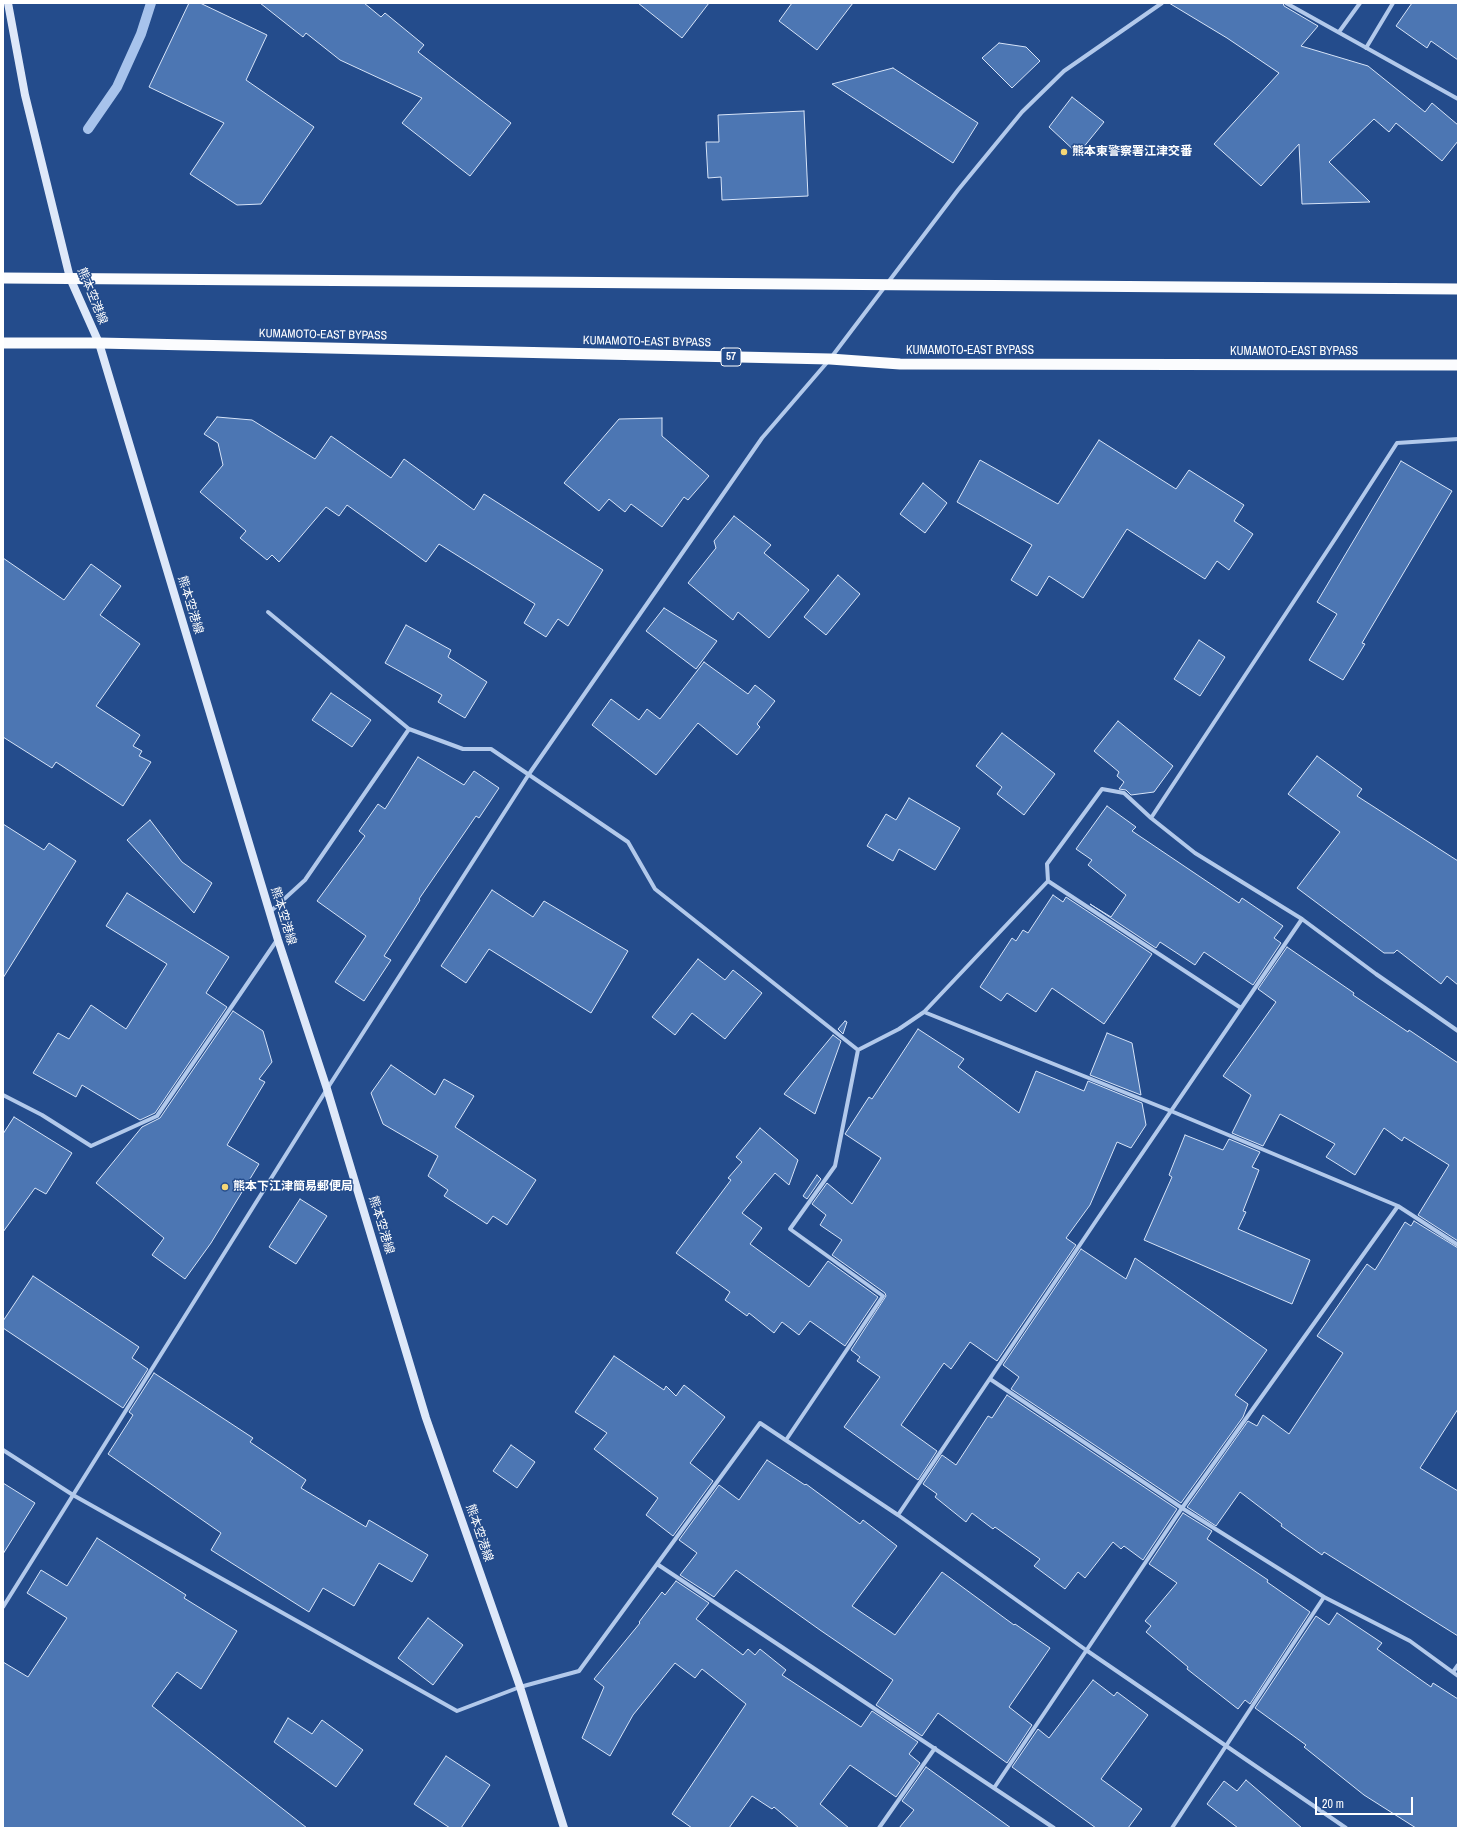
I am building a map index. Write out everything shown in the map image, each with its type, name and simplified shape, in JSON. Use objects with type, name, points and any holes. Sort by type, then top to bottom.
[{"type":"highway","points":[[3,278],[1458,290]]},
{"type":"highway","name":"KUMAMOTO-EAST BYPASS","points":[[3,343],[99,342],[830,359],[900,364],[1458,365]]},
{"type":"main road","name":"熊本空港線","points":[[8,3],[25,95],[70,278],[99,342],[278,940],[327,1090],[426,1418],[520,1687],[564,1828]]},
{"type":"street","points":[[3,1607],[327,1090],[529,774],[762,438],[830,359],[887,286],[958,190],[1022,112],[1064,71],[1162,3]]},
{"type":"street","points":[[1286,3],[1458,99]]},
{"type":"street","points":[[1339,32],[1360,3]]},
{"type":"street","points":[[1366,48],[1393,3]]},
{"type":"street","points":[[1151,818],[1338,536],[1397,444],[1458,439]]},
{"type":"street","points":[[268,612],[409,729],[463,749],[491,749],[628,842],[655,889],[858,1050]]},
{"type":"street","points":[[270,912],[305,880],[409,729]]},
{"type":"street","points":[[858,1050],[899,1029],[924,1012],[1048,881],[1047,864],[1102,789],[1124,793],[1151,818],[1195,853],[1302,919],[1376,974],[1458,1031]]},
{"type":"street","points":[[1048,881],[1241,1008]]},
{"type":"street","points":[[898,1515],[1302,919]]},
{"type":"street","points":[[3,1095],[42,1115],[91,1146],[157,1116],[278,940]]},
{"type":"street","points":[[924,1012],[1171,1111],[1398,1206],[1458,1245]]},
{"type":"street","points":[[786,1440],[883,1296],[790,1230],[835,1166],[858,1050]]},
{"type":"street","points":[[994,1788],[1182,1508],[1398,1206]]},
{"type":"street","points":[[990,1379],[1182,1508],[1324,1597],[1410,1642],[1458,1676]]},
{"type":"street","points":[[3,1450],[73,1495],[457,1711],[520,1687],[579,1671],[760,1423],[898,1515],[1086,1650],[1346,1828]]},
{"type":"street","points":[[657,1564],[1054,1828]]},
{"type":"street","points":[[1172,1828],[1324,1597]]},
{"type":"street","points":[[1453,1672],[1458,1665]]},
{"type":"street","points":[[879,1828],[935,1748]]},
{"type":"building","points":[[189,3],[200,3],[267,35],[246,80],[314,127],[261,204],[237,205],[190,174],[224,123],[149,87]]},
{"type":"building","points":[[260,3],[364,3],[381,17],[385,13],[424,45],[418,52],[511,123],[470,176],[402,123],[422,98],[340,60],[306,33],[303,37]]},
{"type":"building","points":[[638,3],[709,3],[682,38]]},
{"type":"building","points":[[792,3],[853,3],[817,50],[779,21]]},
{"type":"building","points":[[1169,3],[1283,3],[1284,6],[1318,26],[1301,46],[1368,66],[1425,112],[1432,103],[1458,125],[1458,141],[1442,161],[1396,123],[1389,132],[1374,119],[1329,162],[1370,202],[1302,204],[1299,144],[1261,186],[1214,144],[1279,73],[1227,38]]},
{"type":"building","points":[[1412,3],[1458,3],[1458,60],[1431,41],[1427,48],[1396,26]]},
{"type":"building","points":[[999,43],[1026,47],[1040,61],[1012,88],[982,58]]},
{"type":"building","points":[[893,68],[978,123],[953,163],[832,84]]},
{"type":"building","points":[[1072,97],[1104,122],[1078,154],[1049,127]]},
{"type":"building","points":[[804,111],[808,196],[722,200],[721,177],[708,178],[706,142],[719,142],[718,115]]},
{"type":"building","points":[[217,417],[252,420],[315,459],[331,436],[391,478],[404,459],[474,510],[484,494],[603,570],[568,626],[558,619],[546,637],[524,623],[535,604],[439,544],[426,562],[347,505],[339,516],[326,507],[279,562],[272,555],[267,560],[240,538],[246,531],[200,492],[223,465],[218,443],[204,434]]},
{"type":"building","points":[[662,418],[662,436],[709,476],[688,500],[684,497],[662,527],[631,504],[625,512],[609,499],[599,511],[564,483],[619,419]]},
{"type":"building","points":[[1099,440],[1176,489],[1189,470],[1244,505],[1234,521],[1253,534],[1229,570],[1217,561],[1205,579],[1127,529],[1083,598],[1049,576],[1037,596],[1011,580],[1032,545],[957,502],[980,460],[1058,504]]},
{"type":"building","points":[[1401,461],[1452,491],[1362,643],[1365,644],[1343,680],[1309,660],[1337,614],[1317,602]]},
{"type":"building","points":[[923,483],[947,503],[925,533],[900,514]]},
{"type":"building","points":[[734,516],[771,545],[764,553],[809,590],[769,638],[738,612],[733,620],[688,583],[716,548],[714,541]]},
{"type":"building","points":[[3,558],[64,600],[91,564],[121,586],[100,615],[140,644],[96,706],[140,735],[133,746],[142,751],[139,756],[151,762],[123,806],[56,762],[52,768],[3,737]]},
{"type":"building","points":[[838,575],[860,594],[826,635],[804,617]]},
{"type":"building","points":[[664,608],[717,641],[696,669],[646,631]]},
{"type":"building","points":[[406,625],[451,650],[448,657],[487,682],[465,718],[438,702],[442,695],[385,663]]},
{"type":"building","points":[[1199,640],[1225,657],[1200,696],[1174,679]]},
{"type":"building","points":[[704,662],[748,694],[755,685],[775,701],[757,724],[760,727],[737,755],[698,723],[656,775],[592,725],[611,699],[639,720],[647,709],[660,719]]},
{"type":"building","points":[[331,693],[371,720],[352,747],[312,720]]},
{"type":"building","points":[[1118,721],[1173,766],[1154,792],[1131,795],[1126,790],[1119,789],[1124,782],[1117,776],[1119,772],[1094,751]]},
{"type":"building","points":[[1002,733],[1055,774],[1024,815],[997,794],[1002,787],[976,766]]},
{"type":"building","points":[[1317,756],[1362,789],[1357,796],[1458,861],[1458,985],[1447,976],[1441,984],[1397,950],[1394,953],[1384,953],[1297,888],[1340,832],[1288,794]]},
{"type":"building","points":[[418,757],[464,785],[474,771],[499,788],[479,818],[476,816],[419,899],[420,900],[384,956],[391,960],[364,1001],[335,982],[366,936],[317,901],[365,836],[359,831],[378,804],[385,809]]},
{"type":"building","points":[[909,798],[960,828],[935,870],[899,849],[893,861],[867,846],[886,814],[896,820]]},
{"type":"building","points":[[1107,806],[1136,827],[1132,831],[1239,903],[1242,898],[1283,926],[1274,938],[1281,943],[1253,985],[1204,952],[1195,965],[1160,942],[1156,948],[1090,904],[1111,917],[1126,895],[1088,865],[1092,860],[1076,849]]},
{"type":"building","points":[[150,820],[182,862],[212,883],[194,913],[127,840]]},
{"type":"building","points":[[3,824],[44,850],[49,843],[76,861],[3,978]]},
{"type":"building","points":[[492,890],[533,917],[544,901],[628,951],[591,1013],[489,949],[466,983],[441,966]]},
{"type":"building","points":[[127,893],[229,957],[206,993],[227,1007],[155,1113],[140,1120],[82,1085],[76,1097],[33,1073],[58,1033],[69,1039],[91,1005],[126,1029],[167,964],[106,926]]},
{"type":"building","points":[[1053,895],[1063,902],[1066,897],[1152,954],[1104,1024],[1052,988],[1036,1012],[1007,993],[1001,1001],[980,987],[1012,938],[1016,941],[1023,930],[1028,933]]},
{"type":"building","points":[[1287,947],[1354,993],[1353,995],[1458,1063],[1458,1241],[1418,1215],[1449,1165],[1404,1137],[1402,1141],[1384,1128],[1355,1175],[1326,1157],[1335,1144],[1280,1114],[1263,1146],[1232,1133],[1251,1095],[1223,1076],[1276,1002],[1258,989]]},
{"type":"building","points":[[698,959],[725,980],[733,970],[762,993],[725,1039],[692,1013],[675,1035],[652,1017]]},
{"type":"building","points":[[233,1011],[263,1031],[272,1062],[259,1079],[265,1082],[227,1145],[259,1164],[211,1243],[185,1279],[152,1255],[164,1238],[96,1183],[142,1127],[160,1118]]},
{"type":"building","points":[[845,1021],[847,1022],[843,1034],[838,1029]]},
{"type":"building","points":[[918,1029],[964,1059],[958,1067],[1019,1113],[1036,1071],[1084,1091],[1088,1081],[1142,1103],[1146,1125],[1131,1148],[1117,1142],[1090,1205],[1066,1238],[1076,1245],[997,1361],[970,1342],[951,1369],[944,1363],[901,1425],[937,1451],[918,1480],[844,1427],[880,1377],[857,1361],[860,1357],[851,1350],[886,1296],[885,1293],[832,1255],[842,1240],[820,1225],[826,1215],[812,1204],[827,1183],[852,1204],[881,1158],[845,1134],[869,1097],[872,1099]]},
{"type":"building","points":[[1107,1033],[1132,1043],[1141,1095],[1090,1075]]},
{"type":"building","points":[[833,1035],[841,1041],[815,1114],[784,1094]]},
{"type":"building","points":[[391,1065],[435,1095],[444,1079],[474,1096],[455,1127],[536,1180],[507,1225],[493,1216],[487,1224],[444,1196],[448,1190],[428,1176],[438,1156],[383,1124],[371,1093]]},
{"type":"building","points":[[14,1117],[72,1153],[46,1194],[35,1188],[3,1232],[3,1134]]},
{"type":"building","points":[[760,1128],[798,1160],[789,1185],[775,1173],[742,1213],[762,1228],[750,1244],[809,1287],[828,1261],[878,1297],[845,1346],[810,1321],[799,1335],[782,1322],[774,1333],[749,1313],[747,1316],[725,1300],[730,1292],[676,1253],[731,1180],[728,1178],[742,1162],[736,1157]]},
{"type":"building","points":[[1185,1135],[1223,1150],[1229,1139],[1260,1152],[1252,1167],[1259,1170],[1243,1211],[1246,1212],[1238,1229],[1310,1260],[1292,1304],[1144,1240],[1172,1177],[1169,1175]]},
{"type":"building","points":[[817,1175],[821,1179],[807,1199],[803,1196]]},
{"type":"building","points":[[300,1199],[327,1216],[296,1264],[269,1247]]},
{"type":"building","points":[[1414,1221],[1458,1248],[1458,1409],[1420,1468],[1458,1491],[1458,1636],[1324,1552],[1322,1555],[1281,1526],[1282,1524],[1240,1492],[1216,1526],[1187,1507],[1248,1421],[1257,1426],[1263,1415],[1289,1434],[1343,1353],[1317,1336],[1367,1264],[1375,1270],[1405,1222],[1411,1226]]},
{"type":"building","points":[[1081,1249],[1126,1279],[1135,1258],[1267,1350],[1235,1395],[1248,1404],[1243,1417],[1181,1503],[1011,1389],[1019,1377],[1003,1365]]},
{"type":"building","points":[[33,1276],[139,1347],[132,1358],[148,1369],[123,1408],[3,1328],[3,1321]]},
{"type":"building","points":[[614,1356],[664,1390],[666,1386],[676,1396],[684,1385],[725,1417],[690,1463],[713,1481],[673,1536],[646,1515],[658,1498],[594,1449],[607,1433],[575,1412]]},
{"type":"building","points":[[154,1373],[253,1438],[250,1442],[306,1480],[301,1488],[366,1527],[369,1520],[428,1555],[412,1582],[379,1563],[354,1606],[323,1588],[309,1612],[211,1550],[221,1533],[108,1454],[133,1415],[129,1412]]},
{"type":"building","points":[[1007,1395],[1177,1509],[1143,1560],[1124,1546],[1121,1549],[1113,1542],[1085,1578],[1078,1572],[1065,1589],[1034,1566],[1040,1559],[995,1527],[993,1529],[972,1513],[966,1522],[935,1497],[937,1494],[923,1484],[942,1455],[956,1465],[988,1416],[992,1418]]},
{"type":"building","points":[[511,1445],[535,1462],[517,1488],[493,1471]]},
{"type":"building","points":[[767,1460],[805,1485],[806,1484],[860,1524],[863,1520],[897,1546],[852,1606],[895,1635],[942,1572],[1014,1625],[1015,1624],[1050,1648],[1009,1707],[1032,1725],[1007,1763],[938,1713],[922,1736],[876,1705],[893,1680],[736,1570],[714,1597],[680,1575],[697,1553],[679,1540],[719,1485],[739,1500]]},
{"type":"building","points":[[3,1483],[35,1503],[3,1554]]},
{"type":"building","points":[[1183,1513],[1212,1531],[1207,1539],[1268,1580],[1267,1582],[1310,1612],[1250,1704],[1245,1700],[1238,1709],[1187,1669],[1188,1667],[1146,1632],[1151,1626],[1145,1621],[1177,1583],[1149,1564]]},
{"type":"building","points":[[97,1538],[186,1595],[184,1598],[237,1631],[201,1689],[177,1672],[152,1706],[307,1828],[3,1828],[3,1662],[28,1677],[67,1618],[27,1593],[41,1570],[67,1586]]},
{"type":"building","points":[[676,1581],[709,1603],[696,1619],[743,1655],[748,1649],[755,1655],[760,1649],[786,1670],[782,1675],[861,1727],[872,1711],[918,1742],[909,1754],[920,1763],[896,1797],[850,1765],[820,1804],[849,1828],[799,1828],[774,1807],[772,1809],[752,1796],[729,1828],[692,1828],[672,1814],[746,1704],[702,1669],[695,1678],[675,1663],[633,1715],[610,1756],[582,1738],[604,1687],[594,1679],[640,1623],[639,1622],[662,1592],[665,1595]]},
{"type":"building","points":[[1337,1613],[1382,1643],[1377,1649],[1431,1687],[1433,1683],[1458,1699],[1458,1828],[1416,1828],[1364,1795],[1304,1747],[1306,1745],[1255,1708],[1316,1616],[1329,1625]]},
{"type":"building","points":[[428,1618],[463,1645],[433,1685],[398,1658]]},
{"type":"building","points":[[1093,1680],[1114,1696],[1117,1692],[1148,1715],[1101,1779],[1142,1809],[1128,1828],[1096,1828],[1012,1767],[1038,1729],[1049,1738]]},
{"type":"building","points":[[288,1718],[312,1734],[322,1720],[363,1750],[336,1787],[274,1742]]},
{"type":"building","points":[[446,1756],[490,1785],[461,1828],[450,1828],[414,1804]]},
{"type":"building","points":[[926,1767],[1011,1828],[899,1828],[914,1810],[902,1801]]},
{"type":"building","points":[[1246,1780],[1302,1828],[1238,1828],[1207,1804],[1224,1781],[1237,1791]]},
{"type":"waterway","points":[[88,129],[117,87],[141,34],[151,3]]},
{"type":"place","name":"熊本東警察署江津交番","points":[[1064,152]]},
{"type":"place","name":"熊本下江津簡易郵便局","points":[[225,1187]]}]
